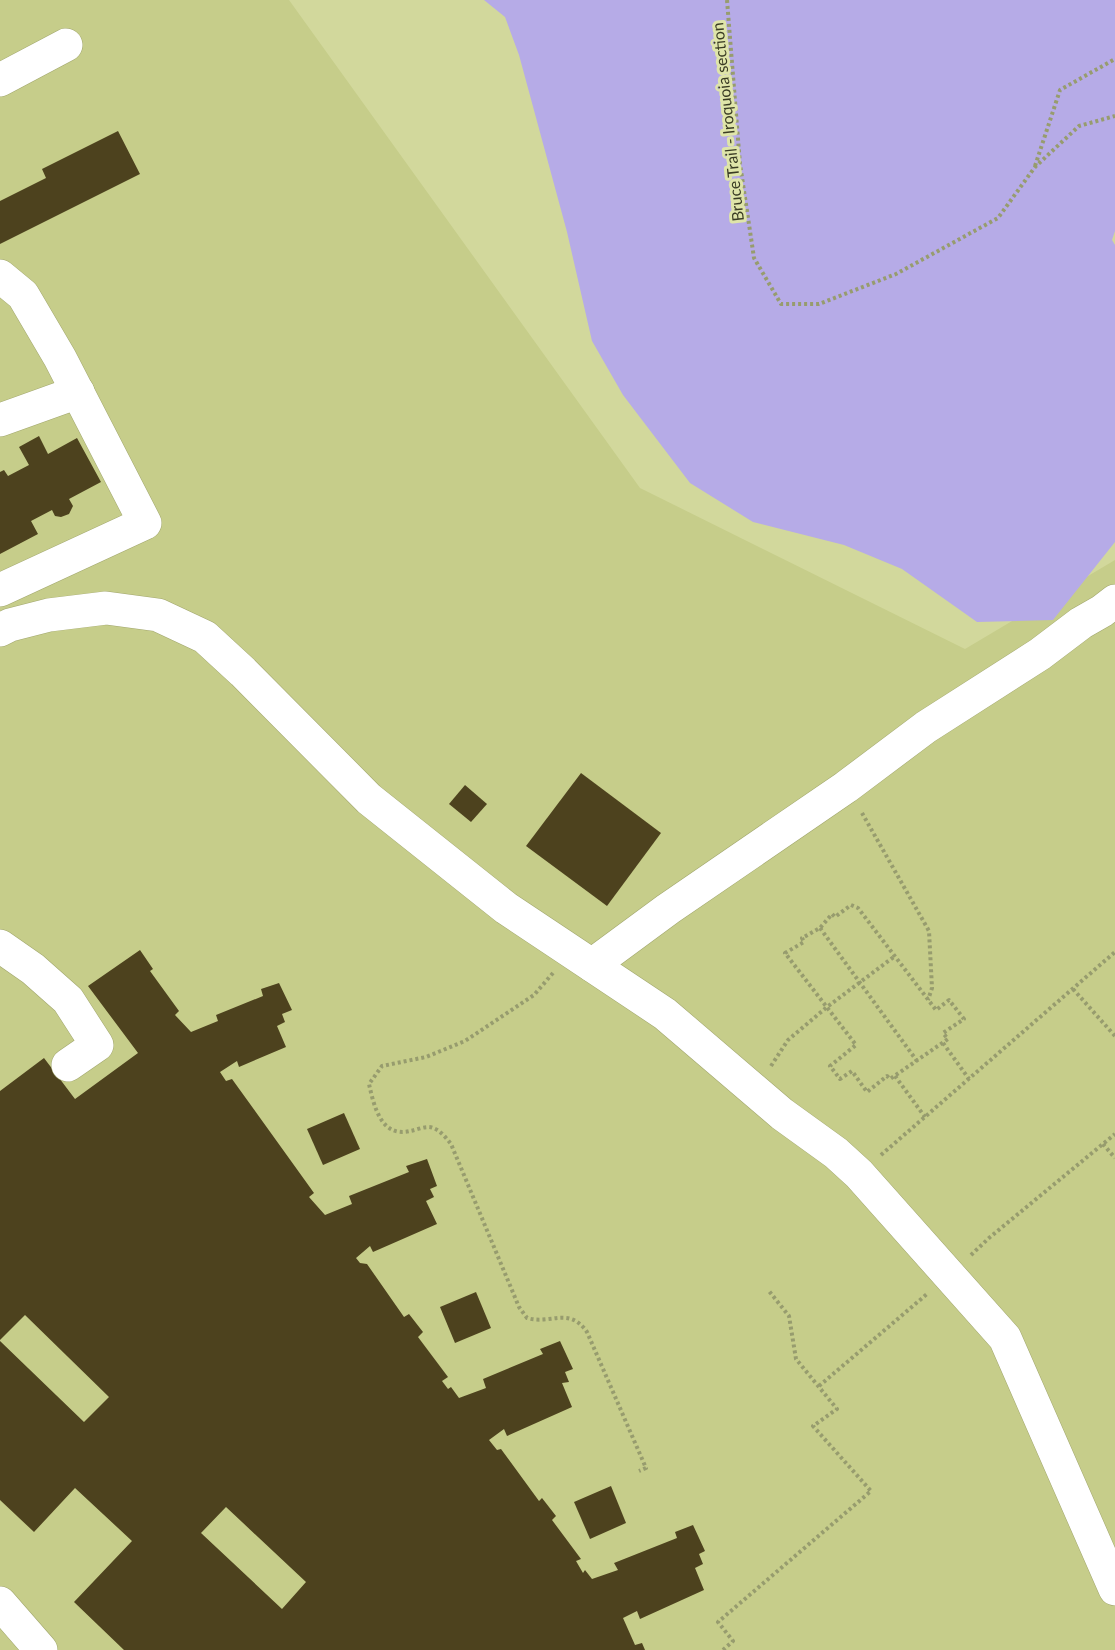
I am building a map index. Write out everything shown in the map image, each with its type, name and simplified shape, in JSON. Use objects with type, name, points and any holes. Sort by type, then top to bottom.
[{"type":"lane","points":[[0,80],[66,45]]},
{"type":"lane","points":[[0,276],[23,295],[78,392],[145,523],[0,590]]},
{"type":"lane","points":[[0,420],[78,392]]},
{"type":"lane","points":[[582,959],[668,909],[846,787],[926,727],[1040,654],[1080,623],[1115,601]]},
{"type":"lane","points":[[0,630],[10,625],[49,615],[106,608],[158,615],[205,637],[243,672],[369,799],[506,908],[665,1014],[782,1114],[836,1153],[859,1174],[1005,1338],[1115,1589]]},
{"type":"lane","points":[[0,946],[33,969],[68,1000],[97,1045],[68,1065]]},
{"type":"lane","points":[[0,1603],[41,1650]]},
{"type":"path","name":"Bruce Trail - Iroquoia section","points":[[728,0],[740,164],[754,258],[781,304],[819,304],[896,274],[998,218],[1035,167],[1079,126],[1115,116]]},
{"type":"path","points":[[1035,167],[1060,90],[1115,59]]},
{"type":"path","points":[[874,833],[929,931],[932,988],[928,1000]]},
{"type":"path","points":[[851,905],[858,908],[895,956],[936,1010],[949,1000],[964,1019],[944,1033],[948,1039],[943,1043],[890,1079],[887,1076],[867,1092],[852,1071],[840,1079],[830,1065],[856,1045],[785,953],[804,942],[802,938],[820,928],[832,914],[835,917],[851,905]]},
{"type":"path","points":[[820,928],[917,1061]]},
{"type":"path","points":[[874,1161],[1115,952]]},
{"type":"path","points":[[754,1089],[788,1040],[827,1006],[895,956]]},
{"type":"path","points":[[582,959],[534,995],[465,1041],[426,1057],[382,1066],[369,1084],[374,1108],[385,1125],[403,1133],[425,1127],[433,1128],[451,1144],[519,1307],[527,1318],[542,1321],[560,1316],[582,1324],[646,1468],[639,1471]]},
{"type":"path","points":[[1073,989],[1115,1036]]},
{"type":"path","points":[[943,1043],[969,1079]]},
{"type":"path","points":[[895,1076],[925,1117]]},
{"type":"path","points":[[967,1259],[989,1238],[1115,1134]]},
{"type":"path","points":[[1102,1144],[1115,1158]]},
{"type":"path","points":[[818,1387],[935,1288]]},
{"type":"path","points":[[723,1650],[733,1641],[718,1622],[871,1491],[813,1426],[837,1409],[796,1359],[789,1316],[769,1291]]},
{"type":"shaded area","points":[[0,0],[289,0],[640,488],[965,649],[1115,560],[1115,1650],[0,1650]]},
{"type":"shaded area","points":[[484,0],[1115,0],[1115,231],[1112,240],[1115,245],[1115,542],[1053,620],[977,622],[902,569],[844,545],[753,522],[690,483],[623,395],[592,341],[567,232],[519,55],[505,17]]},
{"type":"building","points":[[118,131],[140,174],[0,244],[0,201],[46,178],[42,169]]},
{"type":"building","points":[[39,436],[48,454],[77,438],[101,482],[69,499],[73,506],[69,514],[61,517],[55,516],[52,510],[31,521],[38,534],[0,554],[0,472],[4,470],[8,476],[29,465],[19,447]]},
{"type":"building","points":[[581,773],[661,833],[607,906],[526,846]]},
{"type":"building","points":[[465,785],[487,804],[471,822],[449,804]]},
{"type":"building","points":[[140,950],[153,969],[150,971],[179,1011],[175,1015],[191,1032],[218,1021],[216,1015],[263,996],[261,989],[279,983],[292,1010],[282,1014],[285,1022],[277,1026],[286,1047],[239,1067],[237,1061],[220,1072],[226,1081],[232,1079],[314,1193],[309,1197],[325,1215],[352,1204],[349,1196],[409,1172],[406,1166],[427,1159],[437,1186],[430,1189],[434,1197],[426,1201],[437,1224],[373,1252],[370,1246],[356,1258],[360,1263],[367,1264],[404,1317],[409,1314],[423,1332],[418,1337],[448,1377],[442,1381],[448,1389],[451,1387],[459,1398],[486,1388],[483,1379],[543,1354],[540,1349],[560,1341],[573,1369],[565,1372],[569,1382],[562,1383],[572,1407],[507,1436],[504,1429],[489,1440],[497,1450],[501,1449],[539,1501],[542,1498],[556,1516],[552,1520],[581,1559],[576,1561],[583,1573],[585,1570],[592,1579],[618,1570],[614,1563],[677,1538],[675,1532],[693,1525],[705,1551],[699,1554],[703,1564],[695,1568],[704,1590],[640,1619],[637,1611],[623,1618],[635,1645],[642,1643],[645,1650],[124,1650],[74,1602],[132,1541],[75,1488],[34,1532],[0,1500],[0,1341],[84,1422],[109,1397],[25,1315],[0,1340],[0,1091],[44,1058],[75,1099],[138,1053],[88,986]],"holes":[[[226,1507],[306,1582],[282,1609],[201,1533]]]},
{"type":"building","points":[[344,1113],[360,1149],[323,1165],[307,1129]]},
{"type":"building","points":[[476,1292],[491,1328],[455,1343],[440,1307]]},
{"type":"building","points":[[611,1486],[626,1523],[590,1539],[574,1502]]}]
